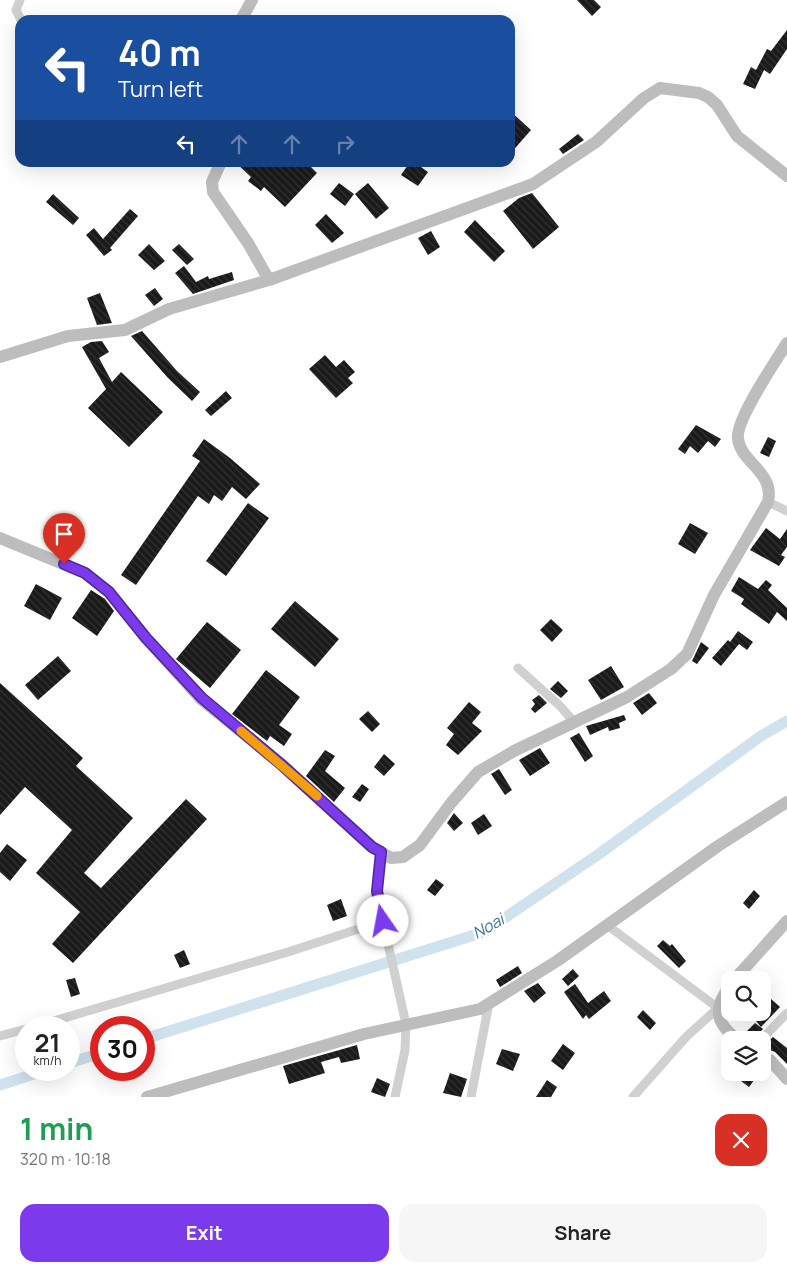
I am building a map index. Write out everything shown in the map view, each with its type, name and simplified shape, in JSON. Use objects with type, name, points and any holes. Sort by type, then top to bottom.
[{"type":"street","points":[[18,15],[16,10],[20,0]]},
{"type":"street","points":[[244,15],[252,0]]},
{"type":"street","points":[[0,358],[68,336],[125,330],[169,309],[269,280],[533,184],[596,142],[644,98],[660,88],[699,93],[708,97],[717,105],[737,136],[787,176]]},
{"type":"street","points":[[219,167],[212,182],[214,192],[248,243],[269,280]]},
{"type":"street","points":[[0,538],[85,573],[109,592],[146,638],[202,698],[282,765],[372,847],[391,858],[403,857],[420,845],[451,803],[478,772],[514,751],[627,697],[671,669],[687,654],[714,595],[768,502],[769,488],[766,480],[739,445],[738,434],[761,384],[787,343]]},
{"type":"street","points":[[768,502],[787,511]]},
{"type":"street","points":[[518,668],[561,706],[574,722]]},
{"type":"street","points":[[147,1097],[364,1034],[406,1018],[480,1009],[557,960],[718,846],[787,802]]},
{"type":"street","points":[[381,852],[377,891],[406,1018],[406,1050],[395,1097]]},
{"type":"street","points":[[71,1016],[288,952],[383,921]]},
{"type":"street","points":[[742,971],[787,921]]},
{"type":"street","points":[[607,925],[718,1008],[722,1024],[729,1031]]},
{"type":"street","points":[[633,1097],[686,1037],[718,1008],[721,1002]]},
{"type":"street","points":[[472,1097],[489,1003]]},
{"type":"street","points":[[770,1031],[787,1013]]},
{"type":"street","points":[[0,1036],[15,1032]]},
{"type":"street","points":[[771,1061],[787,1079]]},
{"type":"building","points":[[577,0],[594,0],[601,7],[592,16]]},
{"type":"building","points":[[787,30],[787,49],[770,74],[764,70],[755,89],[743,84],[751,67],[756,70],[767,49],[771,51]]},
{"type":"building","points":[[515,116],[531,130],[515,148]]},
{"type":"building","points":[[578,134],[584,140],[563,154],[559,149]]},
{"type":"building","points":[[240,167],[311,167],[317,173],[285,207],[264,187],[261,191],[248,181],[251,177]]},
{"type":"building","points":[[407,167],[421,167],[428,172],[418,186],[401,175]]},
{"type":"building","points":[[339,183],[354,194],[345,206],[330,194]]},
{"type":"building","points":[[368,183],[389,208],[376,219],[355,194]]},
{"type":"building","points":[[532,193],[559,227],[533,249],[503,211],[519,198]]},
{"type":"building","points":[[53,194],[79,218],[73,225],[46,202]]},
{"type":"building","points":[[130,209],[138,216],[110,248],[112,250],[104,256],[86,235],[94,228],[103,239]]},
{"type":"building","points":[[326,214],[344,233],[332,243],[315,225]]},
{"type":"building","points":[[475,220],[505,251],[494,262],[464,232]]},
{"type":"building","points":[[431,231],[440,247],[428,255],[418,238]]},
{"type":"building","points":[[149,244],[165,261],[154,270],[138,255]]},
{"type":"building","points":[[179,244],[194,259],[187,265],[172,250]]},
{"type":"building","points":[[184,266],[196,282],[208,276],[209,279],[232,272],[234,280],[193,294],[175,273]]},
{"type":"building","points":[[155,288],[163,299],[154,306],[145,295]]},
{"type":"building","points":[[100,293],[112,323],[97,325],[87,298]]},
{"type":"building","points":[[142,331],[177,371],[200,392],[192,401],[168,378],[131,336]]},
{"type":"building","points":[[102,341],[109,352],[99,358],[112,382],[121,372],[163,412],[129,447],[88,408],[106,389],[82,347],[91,342]]},
{"type":"building","points":[[325,355],[336,367],[344,360],[355,372],[348,378],[353,383],[336,398],[309,369]]},
{"type":"building","points":[[226,391],[232,398],[211,416],[205,410]]},
{"type":"building","points":[[696,425],[721,439],[715,447],[708,441],[698,453],[690,446],[685,454],[678,449]]},
{"type":"building","points":[[768,437],[776,441],[769,457],[760,453]]},
{"type":"building","points":[[204,439],[260,484],[246,499],[232,487],[222,501],[214,495],[209,504],[198,496],[136,585],[121,575],[200,461],[192,456]]},
{"type":"building","points":[[248,503],[269,518],[226,576],[206,561]]},
{"type":"building","points":[[690,523],[708,533],[695,554],[678,544]]},
{"type":"building","points":[[766,528],[780,539],[787,529],[787,547],[781,555],[785,557],[779,566],[750,550]]},
{"type":"building","points":[[739,577],[758,589],[766,580],[772,585],[768,590],[787,608],[787,621],[777,612],[769,624],[741,604],[744,599],[731,591]]},
{"type":"building","points":[[36,584],[62,598],[50,620],[24,606]]},
{"type":"building","points":[[91,590],[105,599],[114,611],[97,636],[72,618]]},
{"type":"building","points":[[295,601],[339,639],[315,667],[271,629]]},
{"type":"building","points":[[551,619],[563,630],[552,642],[540,630]]},
{"type":"building","points":[[207,622],[241,650],[210,688],[176,659]]},
{"type":"building","points":[[738,631],[753,642],[747,650],[739,644],[721,666],[712,658],[728,640],[730,642]]},
{"type":"building","points":[[701,642],[709,648],[697,664],[692,661]]},
{"type":"building","points":[[58,656],[71,671],[38,700],[25,685]]},
{"type":"building","points":[[611,666],[624,687],[601,700],[588,680]]},
{"type":"building","points":[[266,670],[300,697],[279,725],[292,734],[284,746],[270,736],[267,741],[232,714]]},
{"type":"building","points":[[558,681],[568,691],[561,698],[550,689]]},
{"type":"building","points":[[0,683],[83,758],[76,766],[133,818],[84,873],[101,888],[186,799],[207,819],[73,963],[52,944],[80,912],[36,873],[72,830],[25,787],[0,815]]},
{"type":"building","points":[[649,693],[657,703],[642,715],[633,703]]},
{"type":"building","points":[[539,695],[547,703],[535,713],[531,709],[535,704],[532,700]]},
{"type":"building","points":[[469,702],[481,712],[472,723],[482,731],[458,755],[446,745],[454,734],[447,728]]},
{"type":"building","points":[[368,711],[380,724],[372,732],[359,719]]},
{"type":"building","points":[[624,715],[626,720],[619,723],[620,728],[609,731],[608,727],[590,735],[586,726]]},
{"type":"building","points":[[579,733],[593,756],[585,762],[570,738]]},
{"type":"building","points":[[540,748],[550,763],[530,776],[519,760]]},
{"type":"building","points":[[325,750],[335,756],[325,771],[345,788],[334,802],[306,776]]},
{"type":"building","points":[[384,754],[395,764],[384,776],[374,767]]},
{"type":"building","points":[[499,769],[512,790],[505,795],[491,774]]},
{"type":"building","points":[[362,784],[369,789],[360,802],[352,797]]},
{"type":"building","points":[[454,813],[463,823],[454,831],[447,823]]},
{"type":"building","points":[[484,814],[492,826],[478,835],[471,823]]},
{"type":"building","points":[[7,844],[27,860],[10,881],[0,872],[0,853]]},
{"type":"building","points":[[436,879],[444,885],[435,896],[427,890]]},
{"type":"building","points":[[754,890],[760,896],[749,909],[743,903]]},
{"type":"building","points":[[341,899],[347,916],[333,921],[327,905]]},
{"type":"building","points":[[663,940],[670,946],[672,944],[686,961],[679,968],[657,946]]},
{"type":"building","points":[[184,950],[190,964],[180,968],[174,955]]},
{"type":"building","points":[[518,966],[522,973],[500,987],[496,980]]},
{"type":"building","points":[[573,969],[579,976],[568,986],[562,979]]},
{"type":"building","points":[[75,978],[80,994],[71,997],[66,980]]},
{"type":"building","points":[[538,983],[546,993],[534,1003],[524,991]]},
{"type":"building","points":[[575,984],[588,1003],[604,991],[611,1001],[589,1019],[586,1015],[583,1019],[564,992]]},
{"type":"building","points":[[771,999],[780,1007],[771,1016]]},
{"type":"building","points":[[643,1010],[656,1023],[650,1030],[637,1017]]},
{"type":"building","points":[[756,1021],[767,1021],[761,1027]]},
{"type":"building","points":[[755,1023],[763,1029],[761,1031],[747,1031]]},
{"type":"building","points":[[773,1037],[787,1048],[787,1064],[771,1050],[771,1039]]},
{"type":"building","points":[[563,1044],[575,1053],[563,1070],[551,1061]]},
{"type":"building","points":[[357,1045],[360,1059],[341,1063],[339,1057],[321,1062],[325,1073],[289,1084],[283,1066]]},
{"type":"building","points":[[502,1049],[520,1054],[513,1071],[496,1064]]},
{"type":"building","points":[[450,1073],[467,1079],[461,1097],[443,1093]]},
{"type":"building","points":[[377,1078],[390,1084],[385,1097],[371,1092]]},
{"type":"building","points":[[547,1080],[557,1087],[551,1097],[536,1097]]},
{"type":"building","points":[[741,1081],[753,1081],[749,1087]]},
{"type":"waterway","name":"Noai","points":[[155,1036],[484,932],[599,854],[761,736],[787,721]]},
{"type":"waterway","name":"Noai","points":[[80,1060],[90,1056]]},
{"type":"waterway","name":"Noai","points":[[0,1085],[15,1080]]},
{"type":"slow traffic","points":[[241,731],[317,796]]},
{"type":"route","points":[[64,564],[85,573],[109,592],[146,638],[202,698],[282,765],[372,847],[381,852],[377,891],[383,921]]}]
